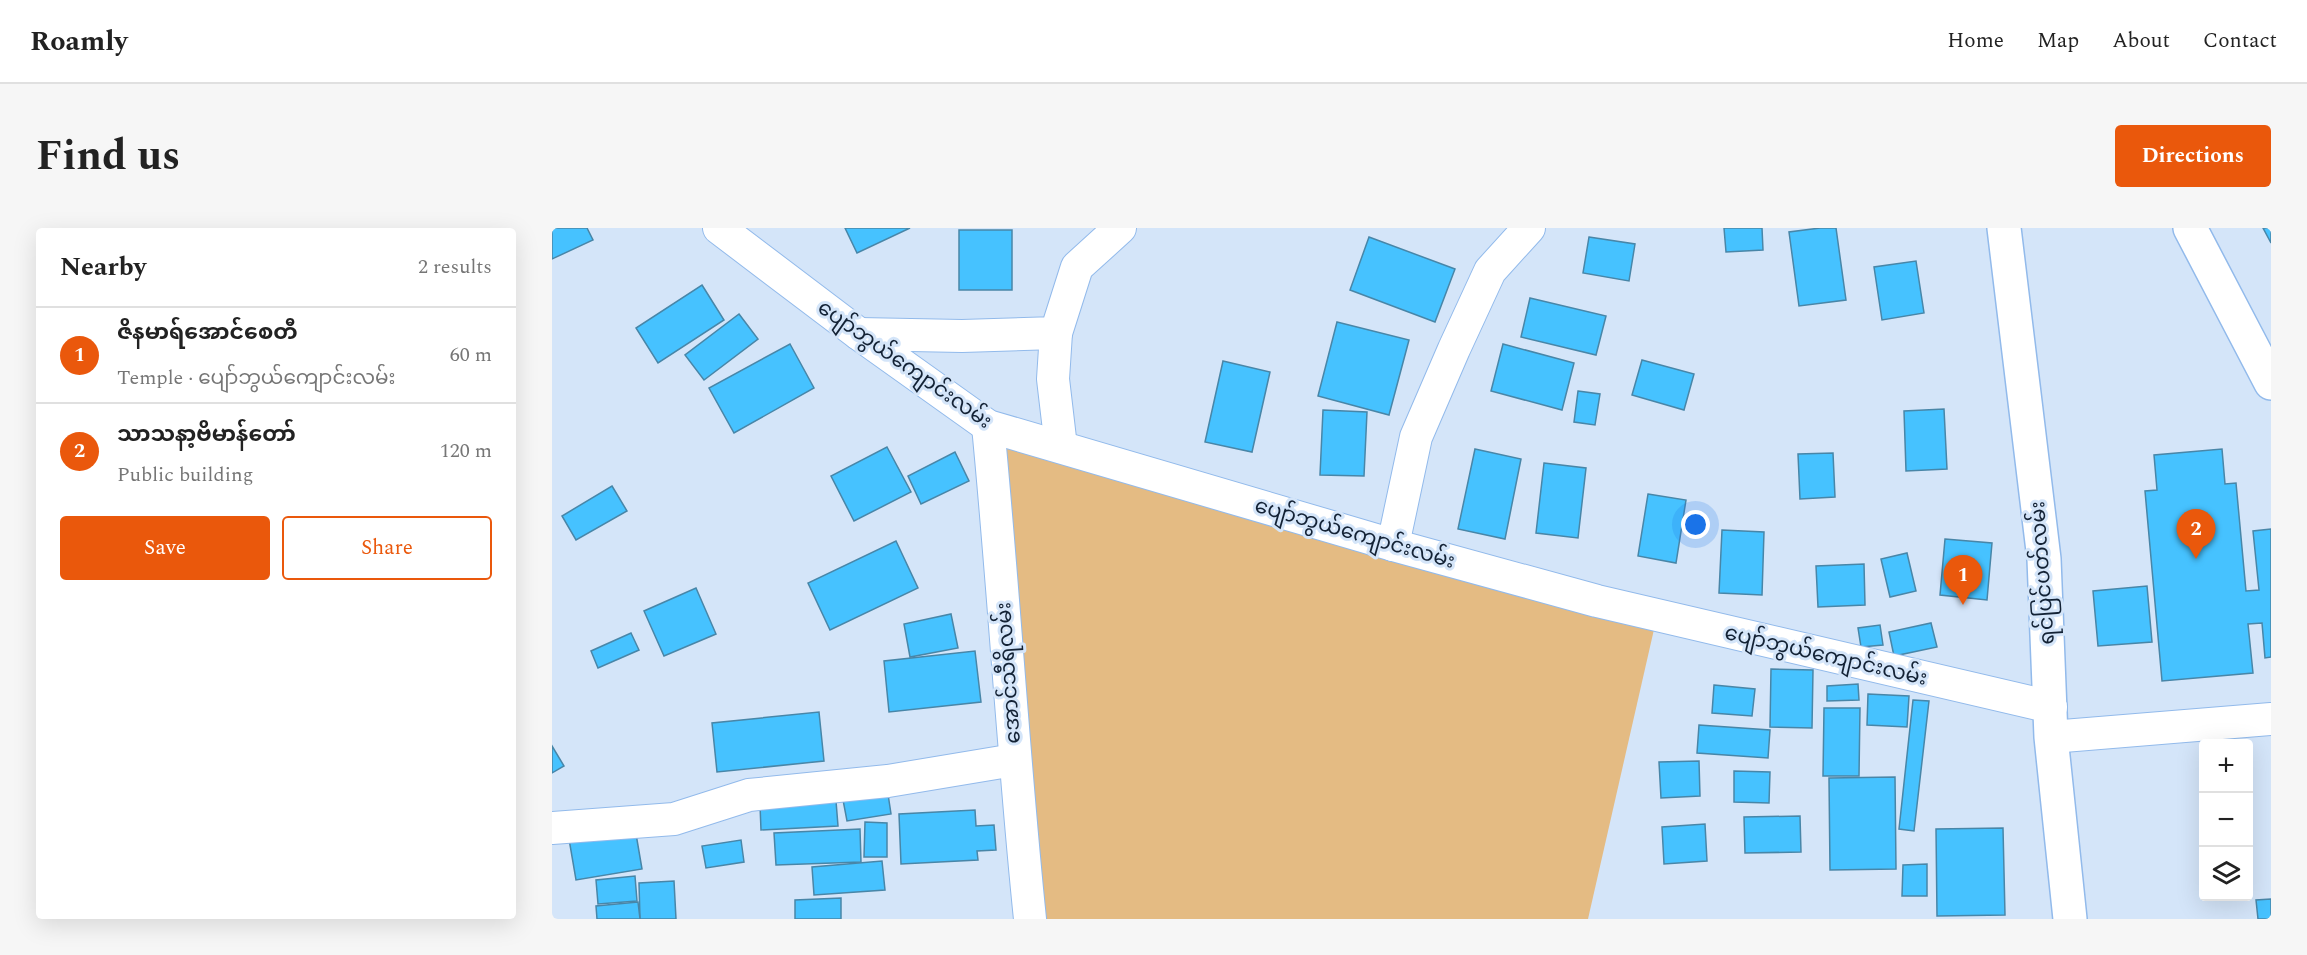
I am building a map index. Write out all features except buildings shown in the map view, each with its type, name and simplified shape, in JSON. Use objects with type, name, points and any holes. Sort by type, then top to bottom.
[{"type":"street","name":"ပျော်ဘွယ်ကျောင်းလမ်း","points":[[719,228],[859,334],[988,426],[1393,545],[2051,722],[2271,719]]},
{"type":"street","points":[[1061,447],[1053,379],[1056,333],[1077,267],[1120,228]]},
{"type":"street","points":[[1393,545],[1416,437],[1490,271],[1528,228]]},
{"type":"street","name":"ရင်ပြင်ပတ်လမ်း","points":[[2004,228],[2044,559],[2051,722],[2070,919]]},
{"type":"street","points":[[2190,228],[2271,383]]},
{"type":"street","points":[[859,334],[962,336],[1056,333]]},
{"type":"street","name":"အောင်သီရိလမ်း","points":[[988,426],[1001,561],[1014,760],[1030,919]]},
{"type":"street","points":[[552,828],[674,819],[749,795],[888,781],[1014,760]]},
{"type":"shaded area","points":[[1006,445],[1655,625],[1588,919],[1043,919],[1004,483]]},
{"type":"place","name":"သာသနာ့ဗိမာန်တော်","points":[[2196,559]]},
{"type":"place","name":"ဇိနမာရ်အောင်စေတီ","points":[[1963,605]]}]
